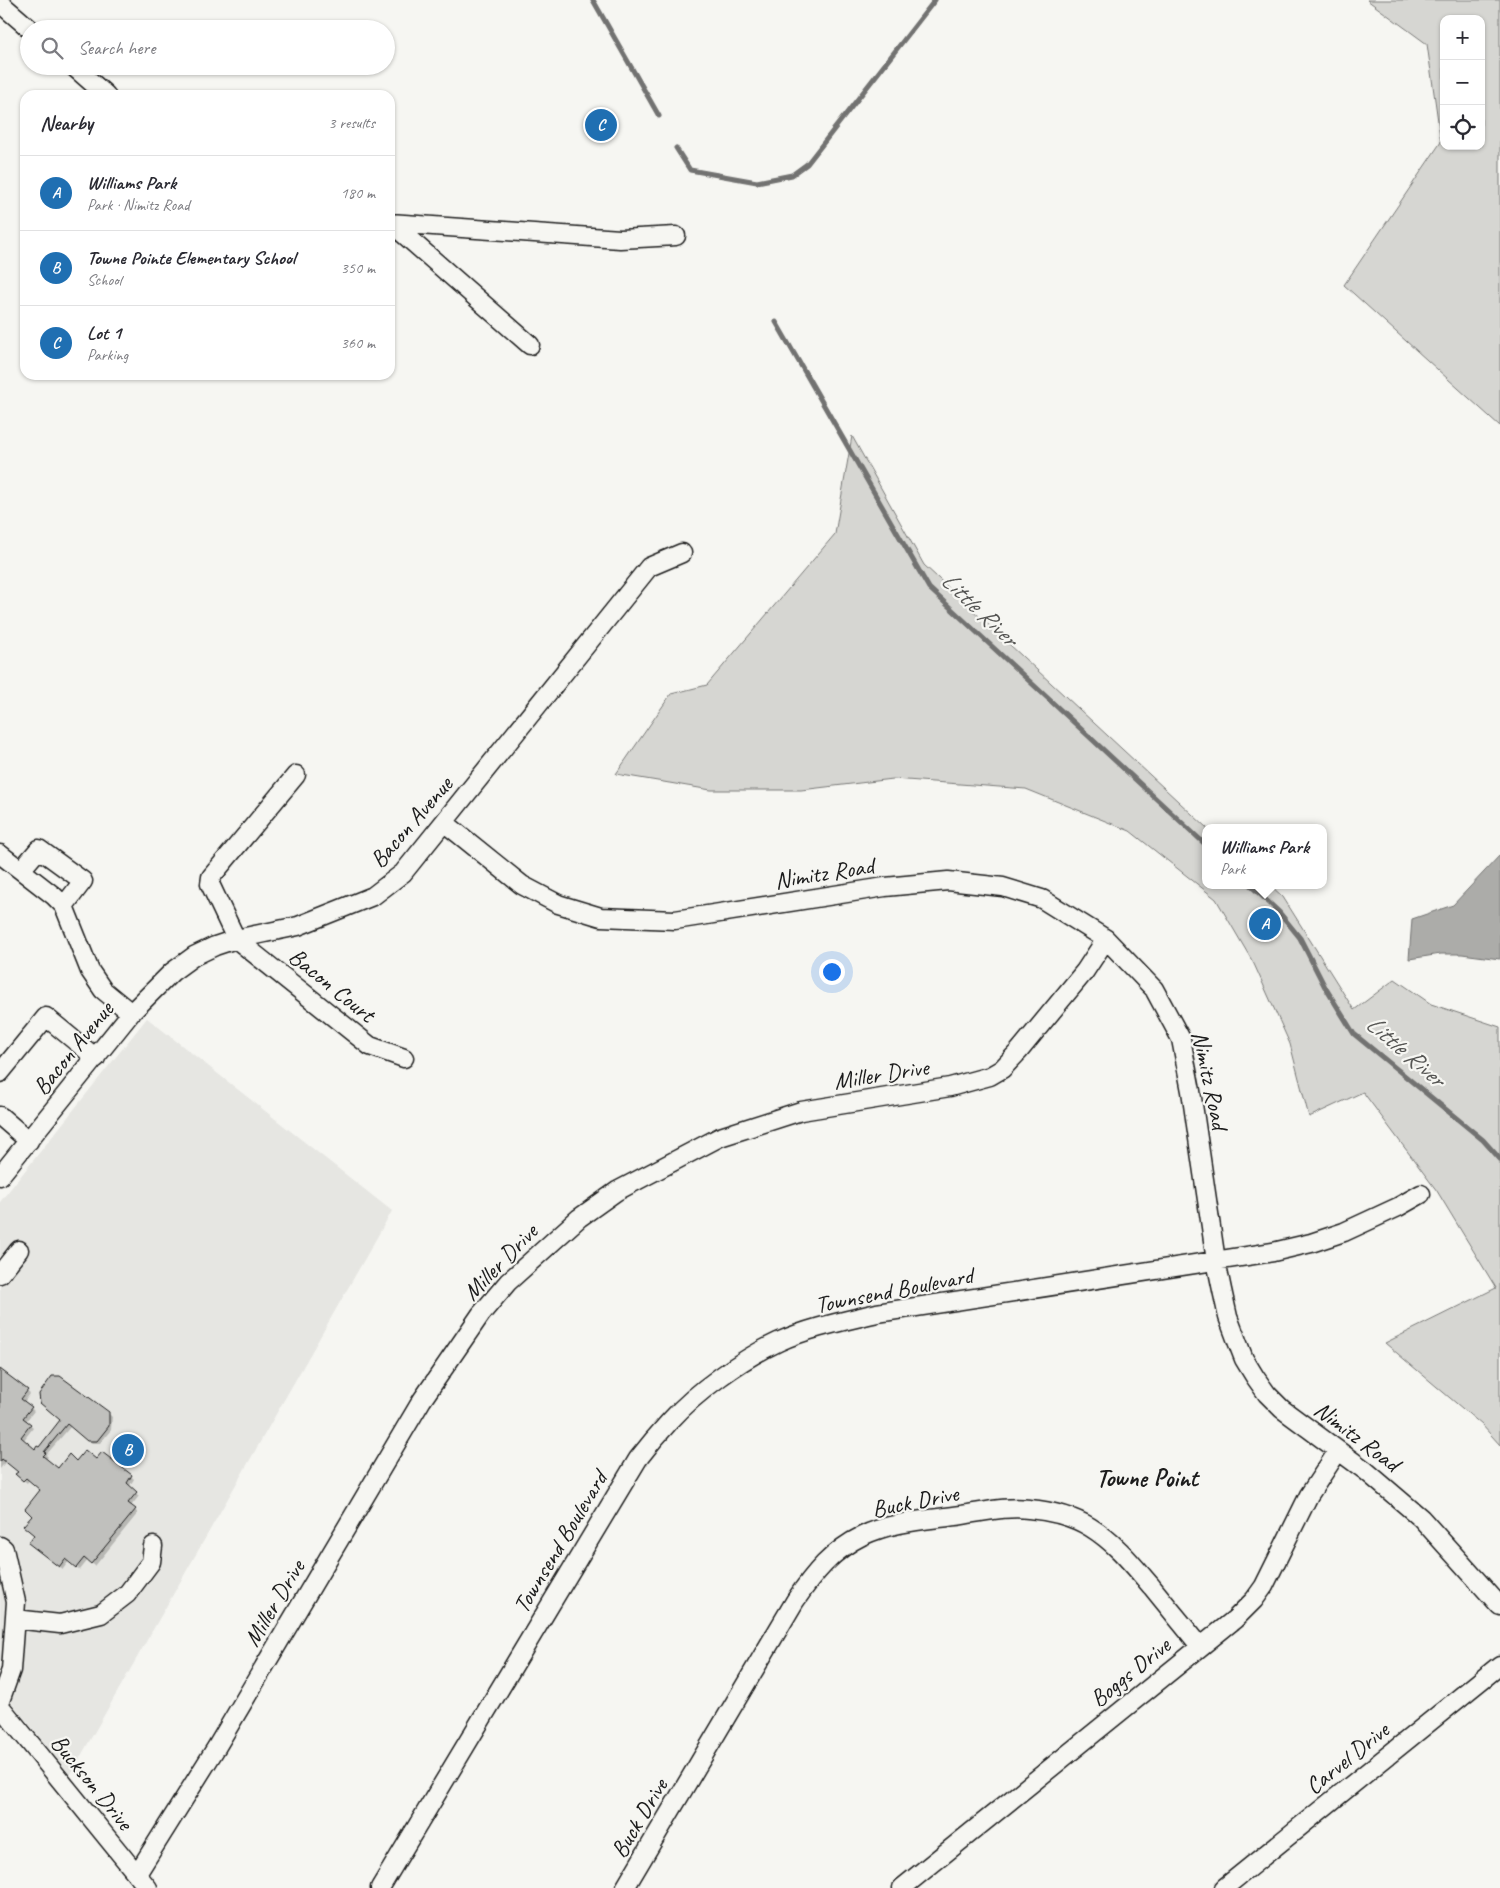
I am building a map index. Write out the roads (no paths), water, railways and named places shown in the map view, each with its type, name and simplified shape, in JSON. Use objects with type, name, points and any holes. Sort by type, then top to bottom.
[{"type":"street","points":[[0,3],[20,20]]},
{"type":"street","points":[[83,75],[100,90]]},
{"type":"street","points":[[395,223],[620,240],[676,236]]},
{"type":"street","points":[[395,227],[530,345]]},
{"type":"street","name":"Bacon Avenue","points":[[0,1176],[132,1013],[172,972],[194,956],[215,946],[236,939],[298,926],[374,896],[403,874],[648,567],[682,553]]},
{"type":"street","points":[[236,939],[210,884],[211,877],[296,775]]},
{"type":"street","name":"Nimitz Road","points":[[445,823],[522,885],[558,904],[601,918],[675,920],[885,887],[948,881],[1003,887],[1042,899],[1106,939],[1154,989],[1181,1039],[1191,1091],[1216,1261],[1228,1317],[1244,1359],[1255,1378],[1282,1409],[1366,1471],[1421,1518],[1500,1606]]},
{"type":"street","points":[[20,870],[39,849],[83,881],[64,906]]},
{"type":"street","points":[[0,854],[64,906],[90,971],[103,990],[132,1013]]},
{"type":"street","name":"Bacon Court","points":[[236,939],[370,1046],[404,1058]]},
{"type":"street","name":"Miller Drive","points":[[137,1874],[221,1739],[422,1400],[481,1314],[508,1282],[580,1218],[617,1191],[720,1137],[801,1111],[950,1087],[990,1076],[1002,1069],[1019,1051],[1085,971],[1106,939]]},
{"type":"street","points":[[0,1073],[46,1017],[96,1058]]},
{"type":"street","points":[[0,1116],[29,1141]]},
{"type":"street","name":"Townsend Boulevard","points":[[380,1888],[638,1459],[671,1420],[696,1396],[744,1361],[778,1342],[830,1324],[877,1313],[1273,1252],[1312,1243],[1374,1219],[1421,1194]]},
{"type":"street","points":[[0,1274],[19,1250]]},
{"type":"street","name":"Boggs Drive","points":[[902,1888],[1235,1619],[1254,1600],[1264,1586],[1302,1507],[1338,1451]]},
{"type":"street","name":"Buck Drive","points":[[625,1888],[809,1580],[842,1548],[862,1536],[882,1528],[903,1523],[1001,1509],[1035,1509],[1073,1518],[1105,1536],[1122,1552],[1200,1646]]},
{"type":"street","points":[[10,1625],[60,1624],[101,1614],[127,1594],[151,1562],[153,1546]]},
{"type":"street","points":[[0,1702],[11,1670],[10,1625],[16,1602],[2,1547]]},
{"type":"street","name":"Carvel Drive","points":[[1224,1888],[1500,1665]]},
{"type":"street","name":"Buckson Drive","points":[[0,1706],[148,1888]]},
{"type":"waterway","name":"Little River","points":[[593,0],[659,116]]},
{"type":"waterway","points":[[676,148],[690,170],[757,182],[792,175],[807,164],[935,0]]},
{"type":"waterway","name":"Little River","points":[[776,322],[929,588],[1202,841]]},
{"type":"waterway","name":"Little River","points":[[1254,889],[1279,912],[1300,938],[1325,987],[1354,1034],[1483,1140],[1500,1159]]},
{"type":"place","name":"Lot 1","points":[[601,125]]},
{"type":"place","name":"Williams Park","points":[[1265,924]]},
{"type":"place","name":"Towne Pointe Elementary School","points":[[128,1450]]},
{"type":"district","name":"Towne Point","points":[[1147,1477]]}]
